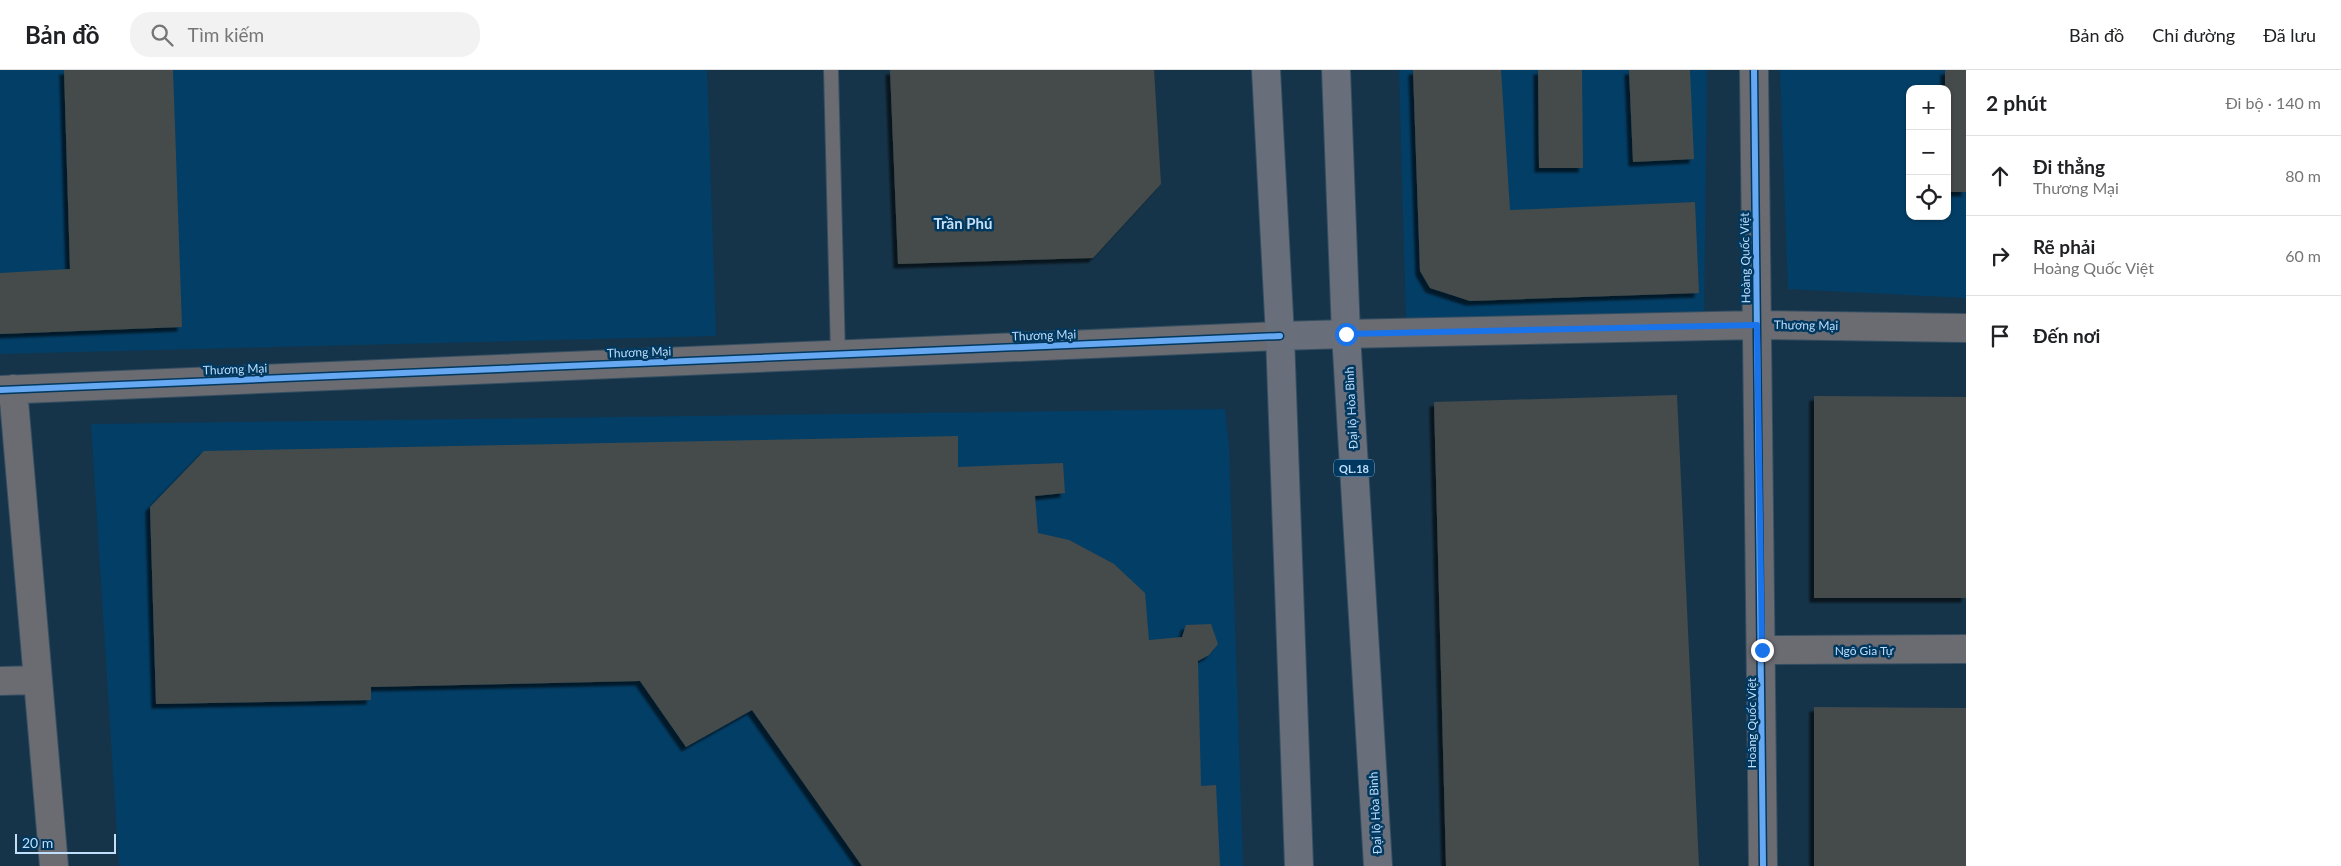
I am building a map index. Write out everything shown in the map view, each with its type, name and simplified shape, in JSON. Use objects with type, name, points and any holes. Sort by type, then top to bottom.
[{"type":"highway","points":[[1266,70],[1280,336],[1299,866]]},
{"type":"highway","name":"Đại lộ Hòa Bình","points":[[1336,70],[1346,334],[1378,866]]},
{"type":"highway","points":[[1280,336],[1346,334]]},
{"type":"street","name":"Hoàng Quốc Việt","points":[[1754,70],[1763,866]]},
{"type":"street","name":"Thương Mại","points":[[1346,334],[1757,325],[1966,328]]},
{"type":"street","name":"Thương Mại","points":[[7,390],[1280,336]]},
{"type":"street","points":[[7,390],[38,680],[54,866]]},
{"type":"street","name":"Ngô Gia Tự","points":[[1762,650],[1966,649]]},
{"type":"street","points":[[0,680],[38,680]]},
{"type":"lane","points":[[831,70],[838,354]]},
{"type":"shaded area","points":[[0,70],[707,70],[716,336],[0,354]]},
{"type":"shaded area","points":[[1399,70],[1707,70],[1704,324],[1406,321]]},
{"type":"shaded area","points":[[1780,70],[1966,70],[1966,298],[1788,289]]},
{"type":"shaded area","points":[[1225,409],[1229,447],[1243,866],[119,866],[91,424]]},
{"type":"building","points":[[64,70],[173,70],[182,327],[0,334],[0,273],[70,269]]},
{"type":"building","points":[[890,70],[1154,70],[1161,184],[1093,258],[898,264]]},
{"type":"building","points":[[1413,70],[1501,70],[1510,210],[1695,202],[1699,293],[1470,301],[1430,288],[1420,271]]},
{"type":"building","points":[[1538,70],[1582,70],[1583,168],[1539,168]]},
{"type":"building","points":[[1629,70],[1690,70],[1694,159],[1633,162]]},
{"type":"building","points":[[1945,70],[1966,70],[1966,192],[1951,192],[1951,85],[1945,85]]},
{"type":"building","points":[[1677,395],[1699,866],[1446,866],[1434,402]]},
{"type":"building","points":[[1814,396],[1966,397],[1966,598],[1814,598]]},
{"type":"building","points":[[958,436],[958,467],[1063,463],[1065,493],[1035,496],[1038,533],[1069,540],[1114,564],[1145,593],[1149,640],[1182,637],[1186,625],[1211,624],[1218,644],[1209,655],[1198,661],[1201,786],[1216,785],[1220,866],[862,866],[752,710],[686,747],[640,681],[371,687],[371,700],[156,704],[150,507],[204,451]]},
{"type":"building","points":[[1814,707],[1966,708],[1966,866],[1814,866]]},
{"type":"cycle path","points":[[1754,70],[1763,866]]},
{"type":"cycle path","points":[[0,390],[1280,336]]},
{"type":"district","name":"Trần Phú","points":[[963,223]]},
{"type":"route","points":[[1346,334],[1757,325],[1762,650]]}]
